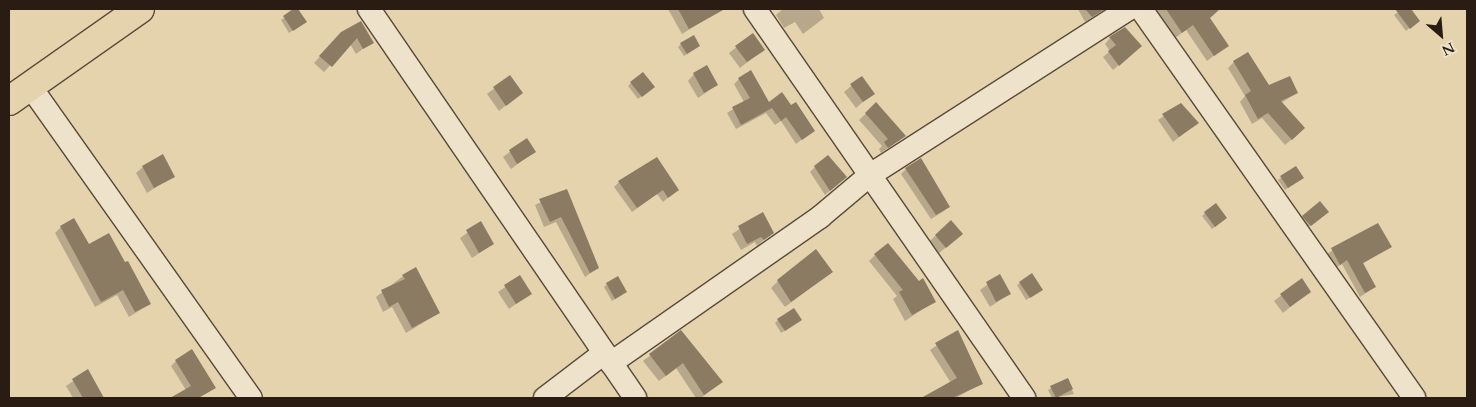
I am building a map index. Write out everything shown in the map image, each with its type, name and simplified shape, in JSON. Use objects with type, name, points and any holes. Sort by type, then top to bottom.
[{"type":"main road","points":[[20,93],[140,9]]},
{"type":"street","points":[[369,9],[635,398]]},
{"type":"street","points":[[755,9],[1024,398]]},
{"type":"street","points":[[545,398],[820,217],[870,175],[1130,9]]},
{"type":"street","points":[[1141,9],[1414,398]]},
{"type":"street","points":[[20,93],[251,398]]},
{"type":"building","points":[[293,9],[298,9],[307,22],[293,31],[283,16]]},
{"type":"building","points":[[678,9],[725,9],[689,29]]},
{"type":"building","points":[[1085,9],[1105,9],[1092,17]]},
{"type":"building","points":[[1166,9],[1220,9],[1210,18],[1229,46],[1214,56],[1193,25],[1182,33]]},
{"type":"building","points":[[1395,9],[1411,9],[1420,21],[1410,29]]},
{"type":"building","points":[[361,21],[374,43],[363,49],[357,38],[332,67],[319,56],[341,32]]},
{"type":"building","points":[[1125,27],[1142,46],[1119,66],[1108,51],[1116,45],[1109,37]]},
{"type":"building","points":[[753,33],[765,50],[747,62],[735,46]]},
{"type":"building","points":[[694,35],[700,46],[687,54],[680,43]]},
{"type":"building","points":[[1248,52],[1269,85],[1290,76],[1298,93],[1281,101],[1305,128],[1292,140],[1268,113],[1258,119],[1245,95],[1251,91],[1233,61]]},
{"type":"building","points":[[707,65],[718,85],[704,93],[693,73]]},
{"type":"building","points":[[751,70],[769,102],[782,92],[791,105],[796,102],[815,131],[802,140],[786,117],[781,121],[772,108],[741,125],[732,107],[750,98],[738,78]]},
{"type":"building","points":[[643,72],[655,87],[642,97],[630,82]]},
{"type":"building","points":[[510,75],[523,93],[506,106],[493,87]]},
{"type":"building","points":[[862,76],[875,94],[863,102],[850,84]]},
{"type":"building","points":[[876,102],[906,136],[888,148],[884,142],[888,139],[865,113]]},
{"type":"building","points":[[1181,103],[1199,123],[1179,137],[1162,114]]},
{"type":"building","points":[[527,138],[536,152],[517,164],[509,150]]},
{"type":"building","points":[[163,154],[175,177],[154,188],[142,166]]},
{"type":"building","points":[[828,155],[847,177],[830,191],[814,166]]},
{"type":"building","points":[[657,157],[679,190],[668,198],[663,190],[637,208],[618,181]]},
{"type":"building","points":[[921,158],[950,207],[936,215],[905,168]]},
{"type":"building","points":[[1296,166],[1304,178],[1288,188],[1280,176]]},
{"type":"building","points":[[567,189],[599,268],[590,273],[561,217],[550,222],[539,199]]},
{"type":"building","points":[[1320,201],[1329,212],[1311,226],[1302,216]]},
{"type":"building","points":[[1216,203],[1227,218],[1215,227],[1204,212]]},
{"type":"building","points":[[763,212],[774,233],[764,240],[761,237],[747,244],[738,226]]},
{"type":"building","points":[[74,218],[89,244],[109,233],[125,262],[128,261],[151,304],[135,312],[123,290],[101,302],[60,226]]},
{"type":"building","points":[[951,220],[963,234],[946,248],[935,235]]},
{"type":"building","points":[[481,221],[494,244],[479,253],[466,230]]},
{"type":"building","points":[[1378,223],[1392,247],[1363,263],[1376,287],[1365,293],[1347,260],[1340,265],[1331,248]]},
{"type":"building","points":[[888,243],[919,281],[923,278],[936,302],[912,315],[899,292],[903,290],[874,254]]},
{"type":"building","points":[[816,249],[833,272],[791,302],[777,280]]},
{"type":"building","points":[[416,267],[440,313],[412,328],[398,302],[389,307],[381,290],[405,279],[402,275]]},
{"type":"building","points":[[1032,273],[1043,290],[1030,298],[1019,282]]},
{"type":"building","points":[[1000,274],[1011,294],[996,302],[986,282]]},
{"type":"building","points":[[520,275],[532,294],[516,304],[504,285]]},
{"type":"building","points":[[618,276],[627,292],[615,299],[606,283]]},
{"type":"building","points":[[1302,278],[1311,292],[1290,307],[1280,294]]},
{"type":"building","points":[[794,308],[802,320],[785,331],[777,319]]},
{"type":"building","points":[[681,330],[723,382],[704,395],[683,363],[666,376],[649,354]]},
{"type":"building","points":[[958,330],[983,384],[952,398],[921,398],[957,378],[935,343]]},
{"type":"building","points":[[192,349],[216,388],[198,398],[170,398],[191,386],[175,360]]},
{"type":"building","points":[[88,369],[104,398],[83,398],[72,379]]},
{"type":"building","points":[[1068,378],[1073,389],[1056,398],[1050,386]]}]
